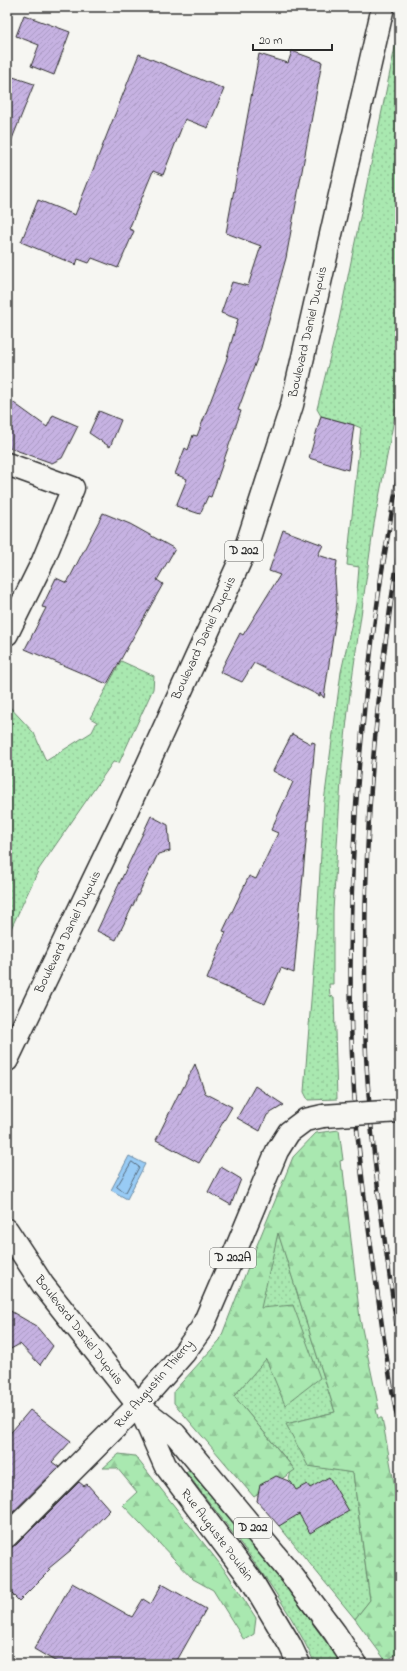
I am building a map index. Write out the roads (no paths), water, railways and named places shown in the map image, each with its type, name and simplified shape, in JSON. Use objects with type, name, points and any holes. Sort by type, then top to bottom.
[{"type":"main road","name":"Boulevard Daniel Dupuis","points":[[7,1060],[126,812],[245,550],[292,405],[383,7]]},
{"type":"main road","points":[[7,464],[73,488],[43,561],[7,634]]},
{"type":"main road","name":"Rue Augustin Thierry","points":[[7,1536],[138,1405],[184,1353],[202,1328],[277,1151],[289,1132],[305,1120],[323,1116],[400,1111]]},
{"type":"main road","name":"Boulevard Daniel Dupuis","points":[[7,1230],[43,1285],[138,1405],[175,1434],[291,1574],[335,1633],[355,1664]]},
{"type":"main road","name":"Rue Auguste Poulain","points":[[138,1405],[164,1465],[252,1581],[286,1638],[299,1664]]},
{"type":"water","points":[[129,1156],[145,1164],[127,1199],[111,1190]]},
{"type":"railway","points":[[400,467],[376,612],[367,685],[354,832],[351,906],[352,1054],[355,1111],[368,1225],[386,1357],[400,1431]]},
{"type":"railway","points":[[400,545],[384,652],[378,705],[369,812],[365,919],[365,1024],[371,1128],[389,1275],[400,1349]]}]
